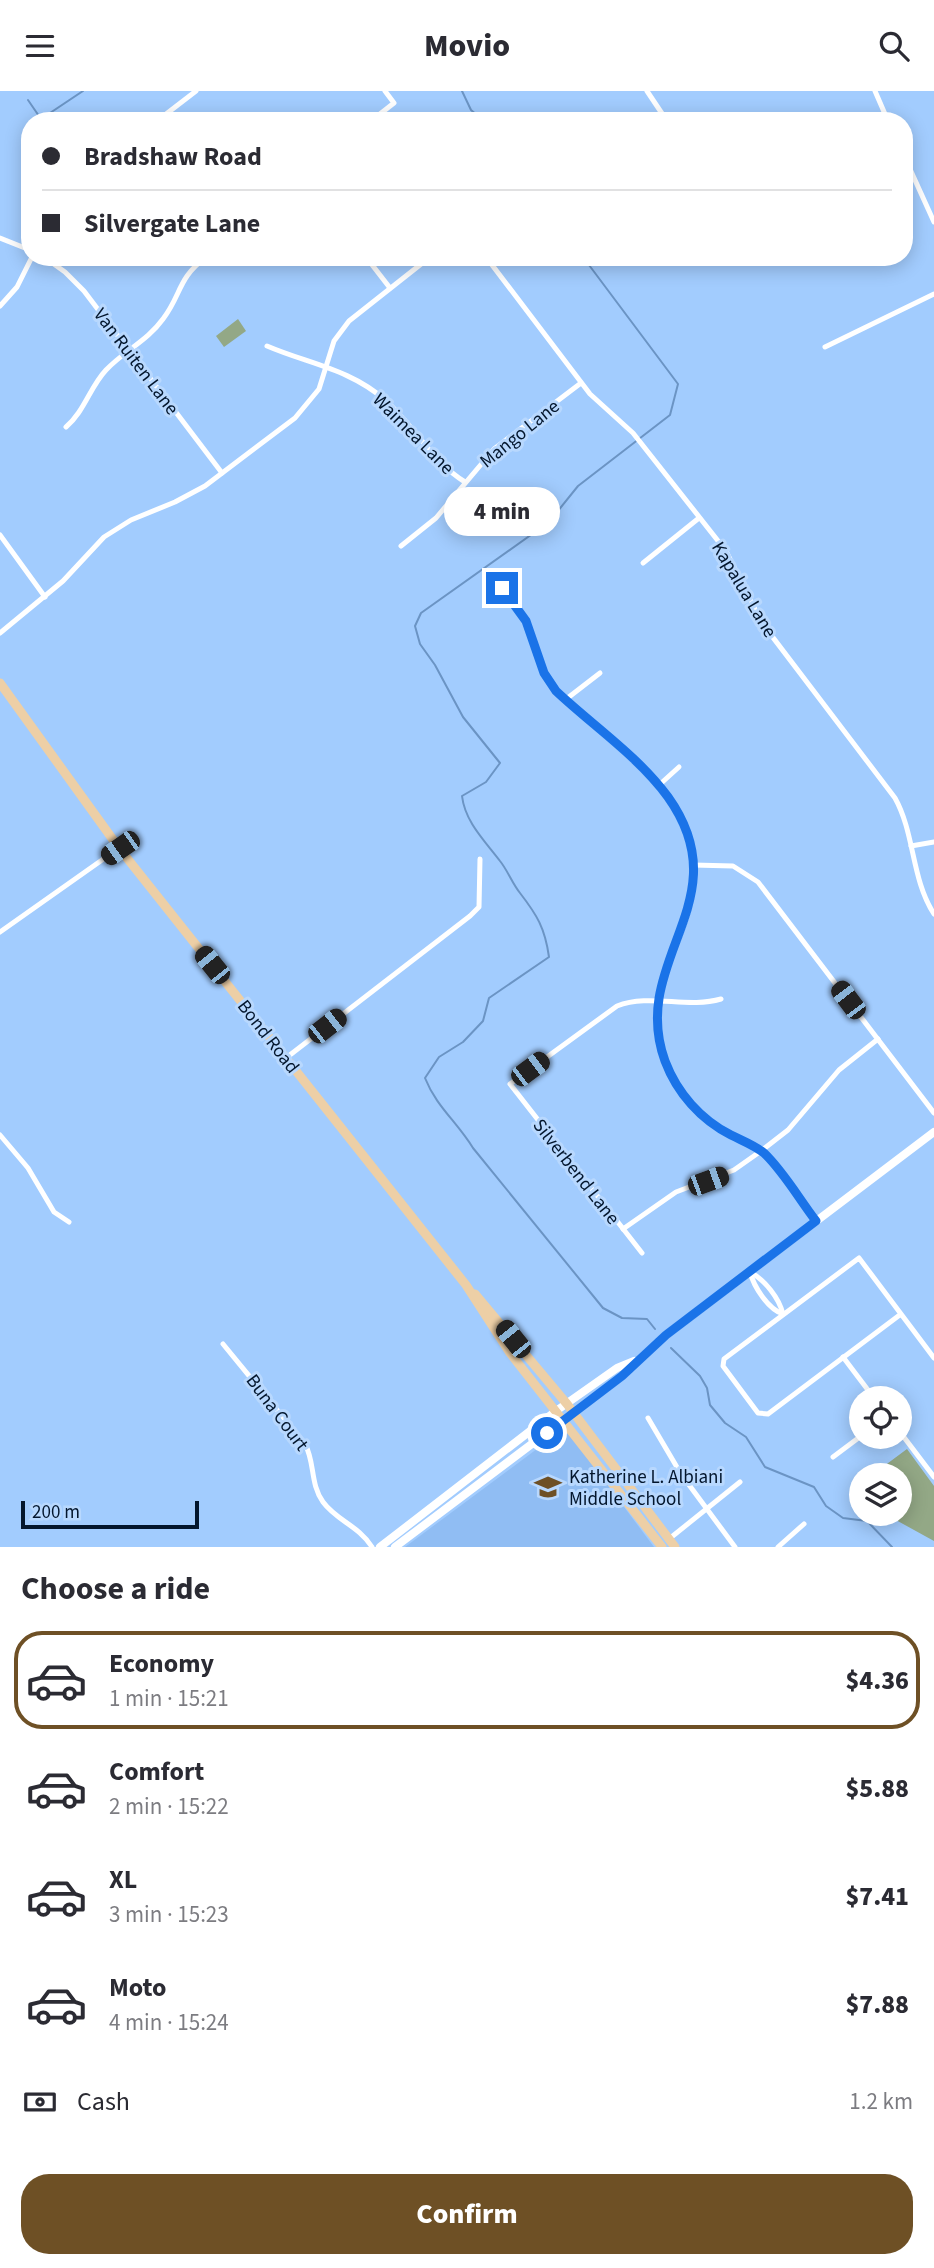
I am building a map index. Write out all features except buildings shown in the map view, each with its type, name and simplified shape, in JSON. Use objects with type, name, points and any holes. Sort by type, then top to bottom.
[{"type":"main road","name":"Bond Road","points":[[0,683],[120,848],[466,1286],[490,1325],[662,1547]]},
{"type":"main road","points":[[395,1547],[622,1376],[635,1361],[934,1132]]},
{"type":"main road","name":"Bond Road","points":[[466,1286],[485,1303],[528,1356],[672,1543]]},
{"type":"main road","points":[[490,1325],[498,1326],[528,1356]]},
{"type":"main road","points":[[380,1547],[556,1411],[617,1368],[635,1361]]},
{"type":"street","points":[[169,112],[196,91]]},
{"type":"street","points":[[382,112],[394,103],[385,91]]},
{"type":"street","points":[[648,91],[661,112]]},
{"type":"street","points":[[875,91],[884,112]]},
{"type":"street","points":[[913,176],[934,222]]},
{"type":"street","points":[[0,238],[21,246]]},
{"type":"street","points":[[0,306],[17,287],[28,266]]},
{"type":"street","name":"Van Ruiten Lane","points":[[55,266],[77,283],[222,473]]},
{"type":"street","points":[[66,427],[81,410],[99,379],[157,327],[170,309],[182,280],[197,266]]},
{"type":"street","points":[[373,266],[390,288]]},
{"type":"street","points":[[0,633],[63,581],[92,547],[117,527],[188,496],[305,409],[319,389],[341,331],[418,266]]},
{"type":"street","name":"Kapalua Lane","points":[[493,266],[581,383],[597,402],[646,448],[734,564],[762,623],[895,797],[905,820],[921,888],[934,914]]},
{"type":"street","points":[[825,347],[934,294]]},
{"type":"street","name":"Waimea Lane","points":[[267,346],[327,365],[354,378],[384,399],[439,462],[465,482]]},
{"type":"street","name":"Mango Lane","points":[[401,546],[436,518],[494,449],[581,383]]},
{"type":"street","points":[[643,563],[699,518]]},
{"type":"street","points":[[0,535],[45,597]]},
{"type":"street","points":[[502,588],[531,631],[544,673],[565,700],[658,786],[683,824],[693,865],[689,910],[663,973],[657,1002],[662,1050],[679,1089],[710,1122],[761,1151],[816,1221]]},
{"type":"street","points":[[0,625],[9,623]]},
{"type":"street","points":[[565,700],[600,673]]},
{"type":"street","points":[[658,786],[679,767]]},
{"type":"street","points":[[911,846],[934,842]]},
{"type":"street","points":[[0,932],[120,848]]},
{"type":"street","points":[[286,1058],[479,907],[480,859]]},
{"type":"street","points":[[693,865],[733,866],[758,882],[934,1112]]},
{"type":"street","points":[[657,1002],[688,1004],[721,999]]},
{"type":"street","name":"Silverbend Lane","points":[[642,1253],[510,1084],[610,1009],[634,1001],[657,1002]]},
{"type":"street","name":"Silverbend Lane","points":[[623,1229],[676,1192],[734,1170],[761,1151],[792,1125],[839,1070],[878,1039]]},
{"type":"street","points":[[0,1135],[28,1168],[54,1212],[69,1222]]},
{"type":"street","points":[[901,1314],[768,1414],[758,1413],[723,1366],[724,1359],[859,1258],[901,1314],[934,1358]]},
{"type":"street","points":[[750,1272],[760,1278],[781,1306],[783,1314]]},
{"type":"street","name":"Buna Court","points":[[223,1344],[305,1444],[310,1455],[314,1482],[323,1501],[332,1511],[359,1530],[372,1547]]},
{"type":"street","points":[[843,1357],[865,1386]]},
{"type":"street","points":[[648,1418],[676,1465],[736,1547]]},
{"type":"street","points":[[833,1457],[849,1445]]},
{"type":"street","points":[[912,1448],[934,1476]]},
{"type":"street","points":[[672,1543],[740,1482]]},
{"type":"street","points":[[778,1547],[804,1524]]},
{"type":"shaded area","name":"Katherine L. Albiani Middle School","points":[[565,1428],[654,1547],[405,1547]]},
{"type":"green space","points":[[238,319],[246,331],[224,347],[216,336]]},
{"type":"green space","points":[[907,1449],[934,1486],[934,1541],[907,1526],[912,1526],[912,1463],[888,1463]]},
{"type":"waterway","points":[[52,112],[83,91]]},
{"type":"waterway","points":[[462,91],[473,112]]},
{"type":"waterway","points":[[28,100],[36,112]]},
{"type":"waterway","points":[[590,266],[678,384],[670,415],[578,486],[549,522],[421,613],[415,626],[420,644],[435,665],[463,717],[500,763],[486,782],[462,796],[464,805],[476,831],[503,865],[536,915],[543,930],[549,957],[489,998],[483,1021],[463,1042],[439,1057],[425,1078],[435,1097],[473,1148],[603,1308],[622,1318],[647,1319],[655,1329]]},
{"type":"waterway","points":[[671,1348],[700,1376],[707,1388],[710,1405],[725,1423],[746,1437],[765,1467],[814,1487],[826,1506],[843,1518],[867,1521],[892,1547]]},
{"type":"place","name":"Katherine L. Albiani Middle School","points":[[548,1487]]},
{"type":"route","points":[[502,588],[531,631],[540,664],[549,682],[668,797],[687,835],[693,865],[692,899],[680,937],[667,960],[657,1002],[659,1039],[672,1077],[689,1102],[710,1122],[761,1151],[772,1162],[816,1221],[666,1335],[635,1361],[622,1376],[547,1433]]}]
